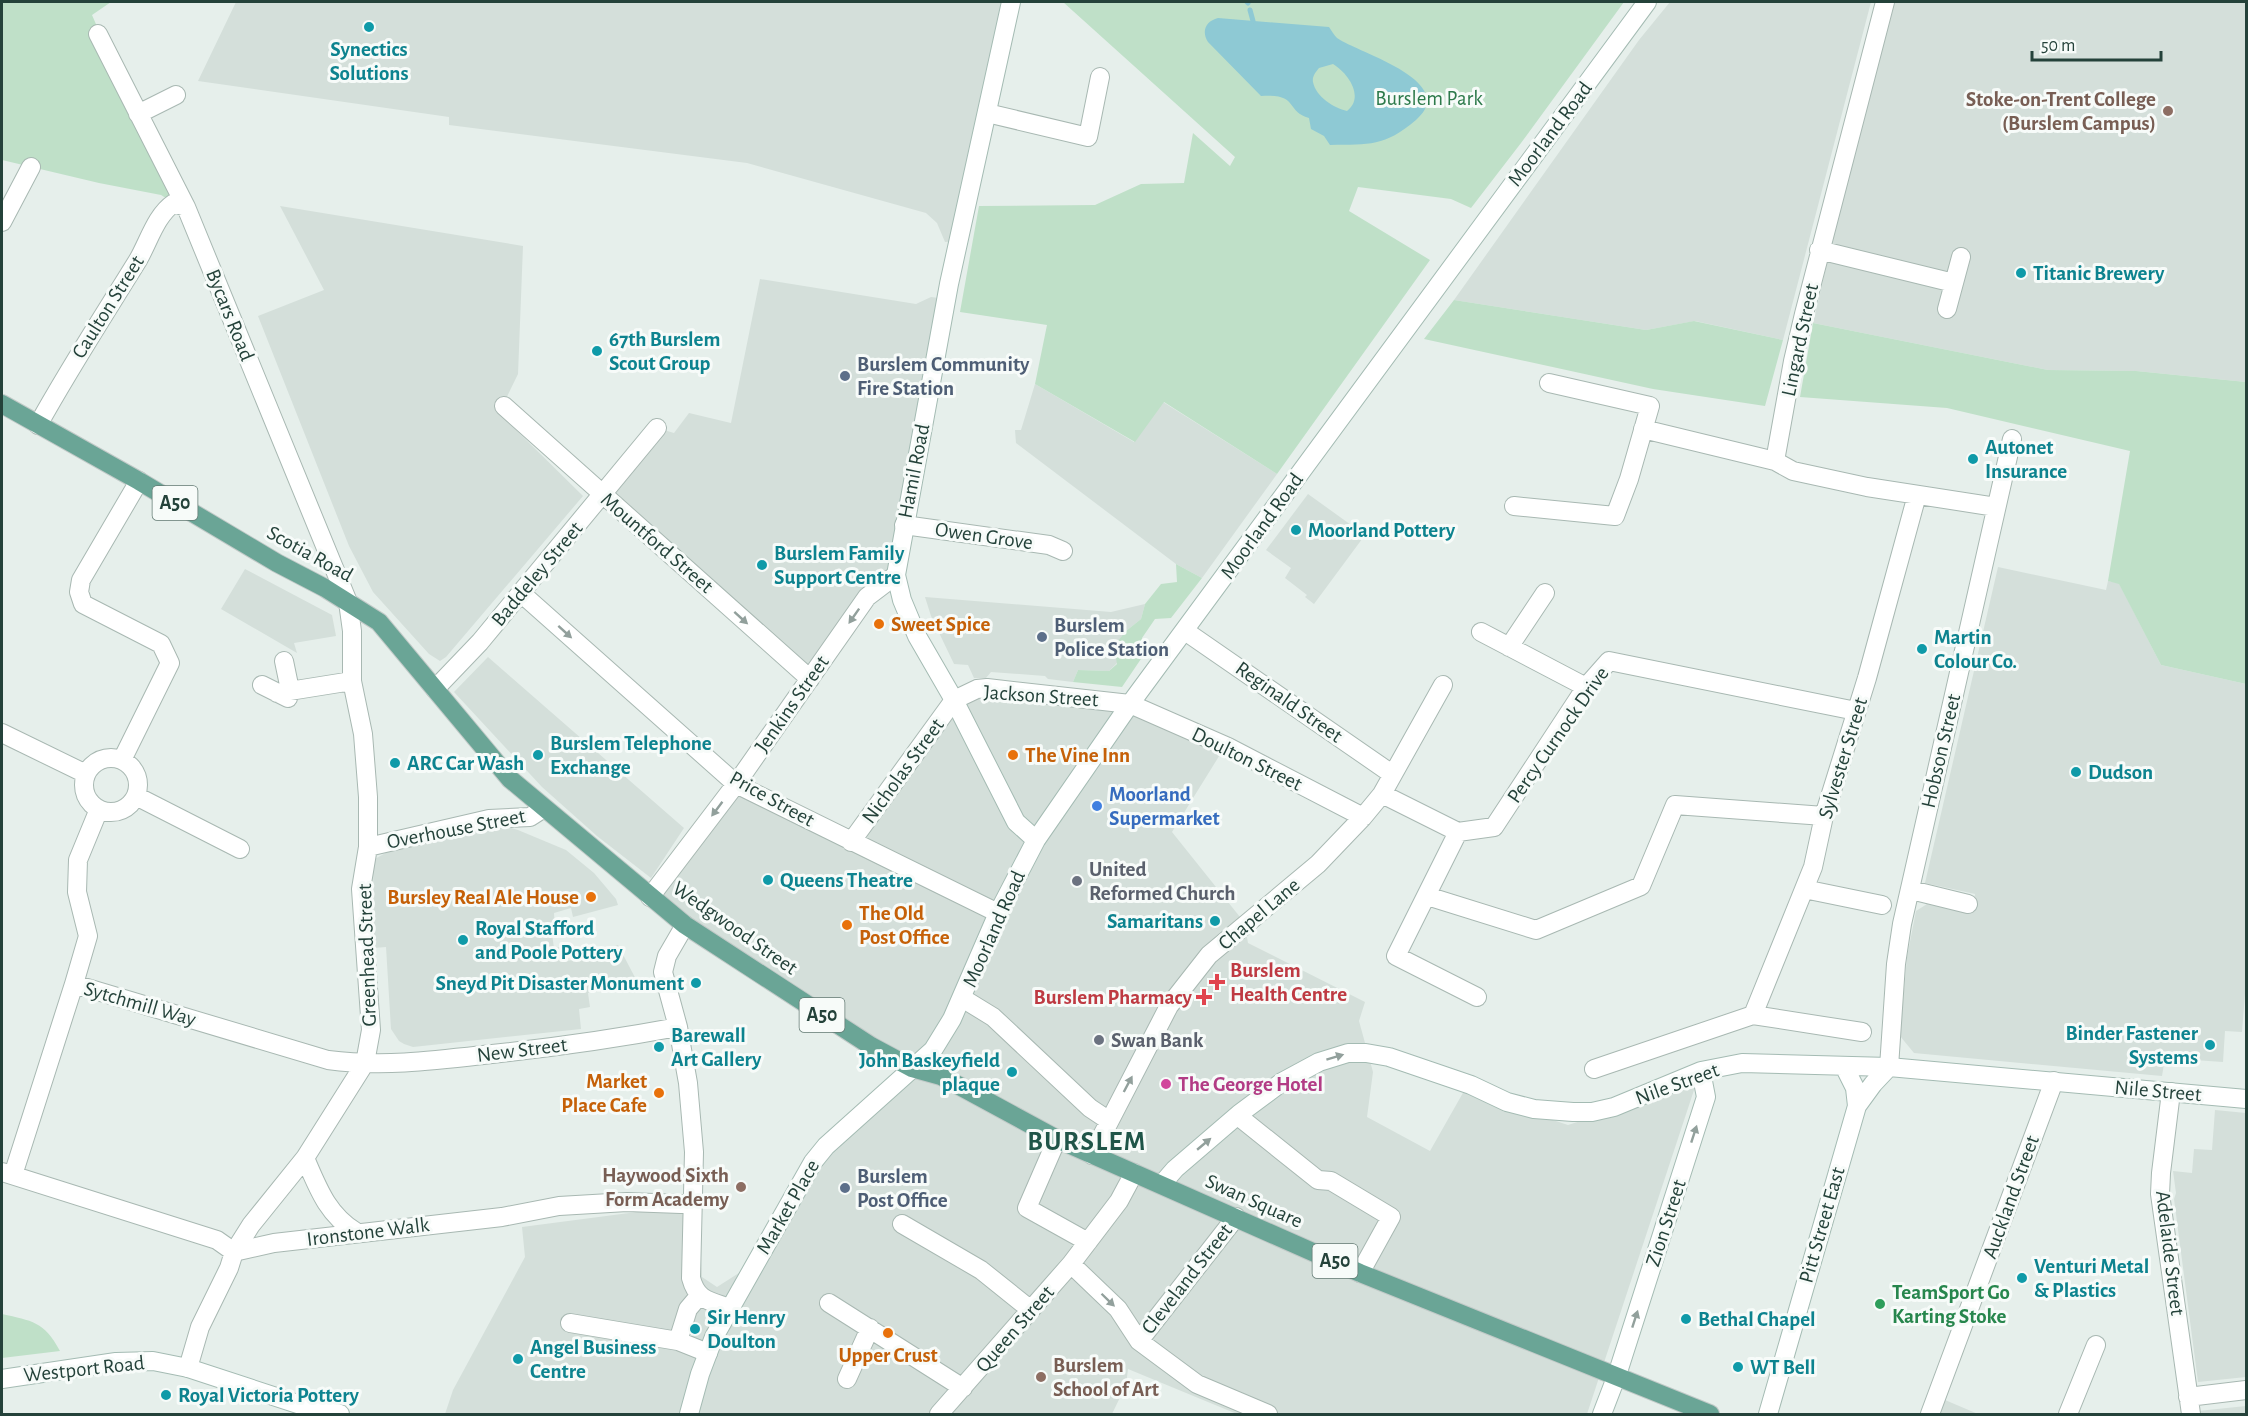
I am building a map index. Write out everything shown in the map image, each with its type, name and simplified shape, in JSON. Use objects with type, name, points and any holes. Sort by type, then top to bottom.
[{"type":"main road","name":"Scotia Road","points":[[2,404],[139,481],[379,622],[510,779],[544,808]]},
{"type":"main road","name":"Wedgwood Street","points":[[544,808],[684,925],[871,1046],[912,1068]]},
{"type":"main road","name":"Swan Square","points":[[912,1068],[941,1076],[1057,1139],[1360,1273],[1617,1375]]},
{"type":"main road","name":"A50","points":[[1617,1375],[1710,1414]]},
{"type":"street","name":"Hamil Road","points":[[1011,2],[949,284],[896,575],[911,623],[954,700],[1016,822],[1036,840]]},
{"type":"street","name":"Moorland Road","points":[[912,1068],[933,1050],[948,1029],[998,913],[1036,840],[1130,704],[1647,2]]},
{"type":"street","name":"Lingard Street","points":[[1775,460],[1793,361],[1885,2]]},
{"type":"street","name":"Bycars Road","points":[[99,34],[186,207],[348,602]]},
{"type":"street","points":[[987,113],[1088,137],[1100,77]]},
{"type":"street","points":[[140,118],[176,95]]},
{"type":"street","points":[[2,222],[31,167]]},
{"type":"street","name":"Caulton Street","points":[[38,425],[71,366],[139,258],[165,208],[174,202],[186,207]]},
{"type":"street","points":[[1820,250],[1954,283]]},
{"type":"street","points":[[1947,309],[1961,257]]},
{"type":"street","points":[[1514,506],[1615,516],[1629,478],[1650,406],[1550,383]]},
{"type":"street","name":"Mountford Street","points":[[504,406],[810,679]]},
{"type":"street","name":"Baddeley Street","points":[[435,689],[480,642],[657,428]]},
{"type":"street","points":[[1643,429],[1775,460],[1793,471],[1917,495],[1996,507]]},
{"type":"street","name":"Hobson Street","points":[[1889,1067],[1896,964],[1902,924],[2012,439]]},
{"type":"street","points":[[122,760],[170,663],[161,644],[83,604],[79,592],[81,580],[139,481]]},
{"type":"street","name":"Sylvester Street","points":[[1753,1015],[1813,867],[1824,816],[1867,678],[1917,495]]},
{"type":"street","name":"Owen Grove","points":[[904,525],[1049,544],[1063,551]]},
{"type":"street","name":"Jenkins Street","points":[[650,897],[736,784],[867,597],[896,575]]},
{"type":"street","name":"Price Street","points":[[521,593],[736,784],[998,913]]},
{"type":"street","points":[[1509,647],[1545,594]]},
{"type":"street","name":"Greenhead Street","points":[[188,1368],[200,1327],[229,1268],[234,1251],[251,1225],[305,1158],[365,1064],[371,1030],[361,889],[368,847],[368,797],[363,734],[352,681],[352,631],[348,602]]},
{"type":"street","name":"Reginald Street","points":[[1185,631],[1392,774]]},
{"type":"street","points":[[1481,632],[1586,687]]},
{"type":"street","points":[[285,661],[280,692],[352,681]]},
{"type":"street","name":"Percy Curnock Drive","points":[[1458,832],[1494,828],[1586,687],[1609,661],[1856,711]]},
{"type":"street","name":"Chapel Lane","points":[[1092,1155],[1108,1120],[1169,1006],[1209,955],[1318,864],[1363,817],[1382,794],[1443,685]]},
{"type":"street","name":"Jackson Street","points":[[954,700],[977,689],[987,688],[1130,704]]},
{"type":"street","name":"Nicholas Street","points":[[851,842],[954,700]]},
{"type":"street","name":"Doulton Street","points":[[1130,704],[1259,763],[1363,817]]},
{"type":"street","points":[[2,733],[86,774]]},
{"type":"street","points":[[116,758],[122,760],[134,769],[138,777],[136,796],[123,810],[105,812],[93,806],[87,799],[84,789],[86,774],[96,762],[116,758]]},
{"type":"street","points":[[1382,794],[1458,832],[1396,956],[1477,997]]},
{"type":"street","points":[[136,796],[240,849]]},
{"type":"street","points":[[1427,896],[1536,930],[1641,886],[1675,805],[1824,816]]},
{"type":"street","name":"Overhouse Street","points":[[368,847],[489,819],[530,817],[544,808]]},
{"type":"street","points":[[74,984],[88,936],[77,892],[78,860],[99,809]]},
{"type":"street","points":[[1804,889],[1882,905]]},
{"type":"street","points":[[1911,890],[1968,904]]},
{"type":"street","points":[[684,925],[667,956],[663,972],[678,1027],[688,1083],[694,1152],[691,1278],[693,1288],[699,1296],[730,1308]]},
{"type":"street","name":"Sytchmill Way","points":[[234,1251],[217,1240],[7,1174],[74,984],[328,1060],[365,1064]]},
{"type":"street","points":[[962,998],[993,1017],[1090,1108],[1108,1120]]},
{"type":"street","points":[[1594,1069],[1753,1015],[1862,1032]]},
{"type":"street","name":"New Street","points":[[365,1064],[399,1064],[555,1047],[678,1027]]},
{"type":"street","name":"Nile Street","points":[[1162,1184],[1174,1169],[1282,1082],[1319,1062],[1348,1053],[1389,1057],[1471,1085],[1507,1102],[1534,1109],[1592,1112],[1614,1107],[1701,1071],[1742,1063],[1889,1067],[2247,1099]]},
{"type":"street","name":"Pitt Street East","points":[[1844,1065],[1856,1088],[1857,1106]]},
{"type":"street","name":"Pitt Street East","points":[[1768,1414],[1857,1106],[1872,1084],[1889,1067]]},
{"type":"street","name":"Market Place","points":[[689,1414],[700,1374],[714,1338],[819,1153],[912,1068]]},
{"type":"street","name":"Zion Street","points":[[1602,1414],[1617,1375],[1706,1097],[1701,1071]]},
{"type":"street","name":"Auckland Street","points":[[1930,1414],[2055,1081]]},
{"type":"street","name":"Adelaide Street","points":[[2171,1092],[2160,1194],[2189,1406]]},
{"type":"street","points":[[1238,1116],[1318,1180],[1331,1182],[1391,1217],[1360,1273]]},
{"type":"street","points":[[1057,1139],[1027,1208],[1088,1242]]},
{"type":"street","points":[[305,1158],[332,1212],[341,1222],[356,1232]]},
{"type":"street","name":"Queen Street","points":[[939,1414],[1071,1264],[1119,1201],[1134,1173]]},
{"type":"street","name":"Ironstone Walk","points":[[234,1251],[501,1209],[523,1214],[559,1206],[627,1202],[692,1203]]},
{"type":"street","name":"Cleveland Street","points":[[1139,1341],[1236,1217]]},
{"type":"street","points":[[902,1224],[981,1270],[1031,1310]]},
{"type":"street","points":[[1071,1264],[1118,1309],[1139,1341],[1197,1384],[1268,1414]]},
{"type":"street","points":[[678,1341],[688,1309],[699,1296]]},
{"type":"street","points":[[829,1302],[963,1388]]},
{"type":"street","points":[[570,1323],[678,1341],[708,1353]]},
{"type":"street","points":[[847,1379],[870,1328]]},
{"type":"street","points":[[2068,1414],[2096,1345]]},
{"type":"street","name":"Westport Road","points":[[2,1379],[116,1362],[153,1362],[188,1368],[315,1412],[340,1414]]},
{"type":"street","points":[[2189,1406],[2247,1390]]},
{"type":"shaded area","points":[[236,2],[1011,2],[960,241],[945,242],[937,223],[926,213],[747,163],[449,125],[449,117],[198,81]]},
{"type":"shaded area","points":[[1670,2],[1871,2],[1783,340],[1695,321],[1646,330],[1454,300],[1639,40]]},
{"type":"shaded area","points":[[1895,2],[2246,2],[2246,382],[2136,371],[2048,370],[1813,323],[1847,178]]},
{"type":"shaded area","points":[[280,206],[523,246],[518,374],[499,413],[583,496],[446,657],[440,661],[429,654],[373,592],[349,546],[258,316],[324,290]]},
{"type":"shaded area","points":[[760,279],[916,304],[931,297],[946,299],[896,575],[810,679],[603,495],[657,428],[674,433],[689,413],[731,423]]},
{"type":"shaded area","points":[[1035,384],[1134,442],[1163,402],[1277,474],[1202,578],[1176,564],[1016,443],[1015,430],[1021,430]]},
{"type":"shaded area","name":"Moorland Pottery","points":[[1308,494],[1365,535],[1314,604],[1305,597],[1307,595],[1285,578],[1291,568],[1266,550]]},
{"type":"shaded area","points":[[1998,567],[2106,590],[2108,581],[2119,583],[2161,665],[2246,684],[2246,994],[2242,1032],[2225,1031],[2223,1062],[2165,1058],[2162,1076],[1914,1053],[1900,1036],[1907,957],[1916,911],[1927,904],[1972,913],[1975,894],[1925,883]]},
{"type":"shaded area","points":[[245,569],[332,615],[336,636],[294,643],[297,653],[221,609]]},
{"type":"shaded area","points":[[925,597],[1111,612],[1145,604],[1141,619],[1126,631],[1117,663],[1109,671],[1078,670],[1073,682],[1048,679],[1045,676],[991,672],[986,678],[974,678],[968,665],[954,664],[931,616]]},
{"type":"shaded area","points":[[488,657],[684,828],[651,878],[597,836],[542,787],[454,692]]},
{"type":"shaded area","points":[[976,693],[1114,705],[1221,753],[1172,832],[1244,922],[1248,943],[1365,1002],[1359,1021],[1373,1072],[1367,1117],[1430,1151],[1464,1091],[1568,1125],[1696,1084],[1587,1414],[1237,1414],[1128,1369],[1126,1385],[1112,1414],[445,1414],[453,1390],[525,1257],[522,1227],[698,1204],[702,1277],[717,1287],[742,1271],[813,1149],[907,1061],[659,897],[738,787],[850,838],[944,710]]},
{"type":"shaded area","name":"Royal Stafford and Poole Pottery","points":[[493,826],[518,830],[566,850],[594,873],[616,899],[618,905],[573,917],[571,908],[554,913],[555,930],[552,934],[554,948],[560,947],[565,961],[618,945],[640,987],[588,993],[590,1007],[579,1009],[581,1029],[413,1047],[404,1044],[399,1041],[391,1029],[386,947],[374,948],[373,860],[389,851]]},
{"type":"shaded area","points":[[2215,1110],[2246,1113],[2246,1377],[2198,1382],[2174,1199],[2176,1193],[2173,1171],[2192,1173],[2194,1149],[2212,1150]]},
{"type":"shaded area","points":[[1945,1400],[1978,1414],[1939,1414]]},
{"type":"shaded area","points":[[2246,1406],[2246,1414],[2199,1414],[2198,1411]]},
{"type":"green space","points":[[2,2],[111,2],[92,15],[174,203],[161,195],[2,160]]},
{"type":"green space","name":"Burslem Park","points":[[1063,2],[1624,2],[1471,208],[1451,199],[1358,187],[1349,211],[1430,260],[1277,474],[1164,402],[1135,442],[1035,384],[1047,325],[960,312],[979,206],[1095,205],[1141,184],[1184,183],[1193,133],[1230,166],[1235,157]]},
{"type":"green space","points":[[1454,300],[1646,330],[1694,321],[1783,340],[1765,406],[1653,389],[1424,339]]},
{"type":"green space","points":[[1813,323],[2048,370],[2136,371],[2246,382],[2246,684],[2161,665],[2119,584],[2108,581],[2130,451],[1947,408],[1800,397]]},
{"type":"green space","points":[[1176,564],[1202,578],[1171,618],[1155,619],[1142,638],[1145,653],[1122,687],[1073,682],[1078,670],[1109,671],[1117,664],[1114,646],[1126,631],[1141,619],[1145,604],[1161,584],[1177,582]]},
{"type":"green space","points":[[2,1314],[29,1321],[43,1328],[60,1351],[2,1358]]},
{"type":"water","points":[[1214,19],[1329,27],[1337,38],[1382,60],[1416,81],[1425,93],[1426,106],[1416,120],[1385,140],[1366,144],[1330,145],[1324,136],[1311,129],[1309,118],[1302,115],[1281,97],[1261,96],[1208,42],[1205,30]],"holes":[[[1333,64],[1349,79],[1354,92],[1355,99],[1347,111],[1326,101],[1313,82],[1319,68]]]},
{"type":"waterway","points":[[1250,10],[1253,21]]},
{"type":"place","name":"Synectics Solutions","points":[[369,27]]},
{"type":"place","name":"Stoke-on-Trent College (Burslem Campus)","points":[[2168,111]]},
{"type":"place","name":"Titanic Brewery","points":[[2021,273]]},
{"type":"place","name":"67th Burslem Scout Group","points":[[597,351]]},
{"type":"place","name":"Burslem Community Fire Station","points":[[845,376]]},
{"type":"place","name":"Autonet Insurance","points":[[1973,459]]},
{"type":"place","name":"Moorland Pottery","points":[[1296,530]]},
{"type":"place","name":"Burslem Family Support Centre","points":[[762,565]]},
{"type":"place","name":"Sweet Spice","points":[[879,624]]},
{"type":"place","name":"Burslem Police Station","points":[[1042,637]]},
{"type":"place","name":"Martin Colour Co.","points":[[1922,649]]},
{"type":"place","name":"Burslem Telephone Exchange","points":[[538,755]]},
{"type":"place","name":"The Vine Inn","points":[[1013,755]]},
{"type":"place","name":"ARC Car Wash","points":[[395,763]]},
{"type":"place","name":"Dudson","points":[[2076,772]]},
{"type":"place","name":"Moorland Supermarket","points":[[1097,806]]},
{"type":"place","name":"Queens Theatre","points":[[768,880]]},
{"type":"place","name":"United Reformed Church","points":[[1077,881]]},
{"type":"place","name":"Bursley Real Ale House","points":[[591,897]]},
{"type":"place","name":"Samaritans","points":[[1215,921]]},
{"type":"place","name":"The Old Post Office","points":[[847,925]]},
{"type":"place","name":"Royal Stafford and Poole Pottery","points":[[463,940]]},
{"type":"place","name":"Burslem Health Centre","points":[[1217,982]]},
{"type":"place","name":"Sneyd Pit Disaster Monument","points":[[696,983]]},
{"type":"place","name":"Burslem Pharmacy","points":[[1204,997]]},
{"type":"place","name":"Swan Bank","points":[[1099,1040]]},
{"type":"place","name":"Binder Fastener Systems","points":[[2210,1045]]},
{"type":"place","name":"Barewall Art Gallery","points":[[659,1047]]},
{"type":"place","name":"John Baskeyfield plaque","points":[[1012,1072]]},
{"type":"place","name":"The George Hotel","points":[[1166,1084]]},
{"type":"place","name":"Market Place Cafe","points":[[659,1093]]},
{"type":"place","name":"Haywood Sixth Form Academy","points":[[741,1187]]},
{"type":"place","name":"Burslem Post Office","points":[[845,1188]]},
{"type":"place","name":"Venturi Metal & Plastics","points":[[2022,1278]]},
{"type":"place","name":"TeamSport Go Karting Stoke","points":[[1880,1304]]},
{"type":"place","name":"Bethal Chapel","points":[[1686,1319]]},
{"type":"place","name":"Sir Henry Doulton","points":[[695,1329]]},
{"type":"place","name":"Upper Crust","points":[[888,1333]]},
{"type":"place","name":"Angel Business Centre","points":[[518,1359]]},
{"type":"place","name":"WT Bell","points":[[1738,1367]]},
{"type":"place","name":"Burslem School of Art","points":[[1041,1377]]},
{"type":"place","name":"Royal Victoria Pottery","points":[[166,1395]]},
{"type":"district","name":"BURSLEM","points":[[1087,1141]]}]
